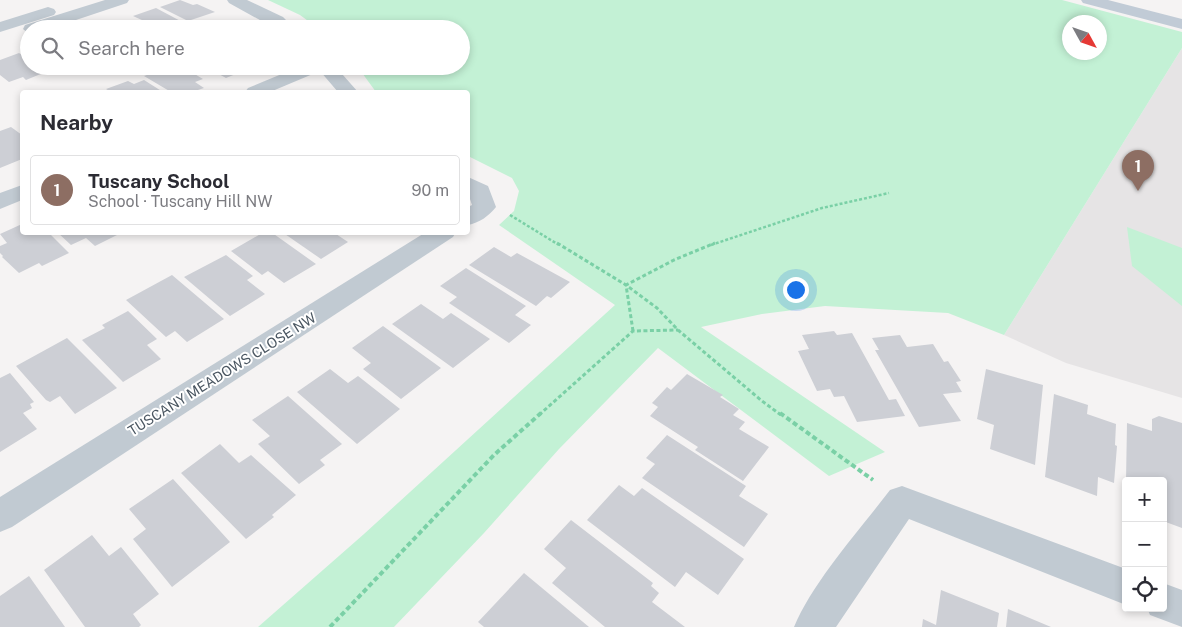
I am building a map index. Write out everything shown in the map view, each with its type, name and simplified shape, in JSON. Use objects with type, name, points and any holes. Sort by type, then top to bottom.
[{"type":"street","points":[[23,20],[88,0]]},
{"type":"street","points":[[58,20],[121,0]]},
{"type":"street","points":[[234,0],[275,20]]},
{"type":"street","points":[[1089,0],[1182,24]]},
{"type":"street","points":[[1128,0],[1182,14]]},
{"type":"street","points":[[0,27],[20,21]]},
{"type":"street","points":[[0,39],[20,32]]},
{"type":"street","points":[[260,90],[295,75]]},
{"type":"street","points":[[333,75],[346,90]]},
{"type":"street","points":[[470,185],[480,191],[476,212]]},
{"type":"street","points":[[0,202],[20,193]]},
{"type":"street","name":"TUSCANY MEADOWS CLOSE NW","points":[[0,516],[439,235]]},
{"type":"street","points":[[814,627],[838,589],[902,501],[1122,585]]},
{"type":"street","points":[[1167,603],[1182,609]]},
{"type":"path","points":[[626,285],[655,267],[687,253],[853,198],[888,193]]},
{"type":"path","points":[[476,212],[505,213],[626,285],[657,308],[678,330],[762,401],[902,501]]},
{"type":"path","points":[[626,285],[633,331]]},
{"type":"path","points":[[330,627],[494,455],[633,331],[678,330]]},
{"type":"shaded area","points":[[1182,48],[1182,398],[1066,363],[1004,335]]},
{"type":"green space","points":[[268,0],[1062,0],[1182,32],[1182,48],[1004,335],[948,313],[825,306],[762,314],[701,327],[885,452],[829,476],[658,348],[559,449],[484,533],[394,627],[258,627],[364,534],[615,305],[499,225],[514,211],[519,191],[512,178],[470,157],[470,90],[375,90],[364,75],[470,75],[470,20],[307,20]]},
{"type":"green space","points":[[1127,227],[1182,248],[1182,306],[1132,266]]},
{"type":"building","points":[[180,0],[193,5],[197,4],[215,12],[186,20],[160,7]]},
{"type":"building","points":[[156,8],[179,20],[142,20],[133,16]]},
{"type":"building","points":[[19,53],[20,75],[38,75],[26,80],[23,77],[9,82],[0,75],[0,60]]},
{"type":"building","points":[[196,75],[203,79],[195,82],[204,88],[198,90],[168,90],[144,76]]},
{"type":"building","points":[[220,75],[233,75],[226,78]]},
{"type":"building","points":[[144,80],[160,90],[106,89],[128,81],[134,84]]},
{"type":"building","points":[[11,127],[20,134],[20,160],[0,168],[0,131]]},
{"type":"building","points":[[20,225],[20,235],[51,235],[69,253],[42,266],[39,263],[19,273],[0,253],[0,246],[7,243],[0,234]]},
{"type":"building","points":[[60,235],[117,235],[95,246],[86,238],[71,245]]},
{"type":"building","points":[[259,235],[275,235],[316,264],[284,283],[268,271],[262,275],[231,251]]},
{"type":"building","points":[[286,235],[338,235],[348,242],[321,259]]},
{"type":"building","points":[[494,247],[511,257],[517,253],[570,282],[551,298],[547,296],[536,306],[469,265]]},
{"type":"building","points":[[226,255],[253,276],[247,280],[265,294],[230,316],[184,277]]},
{"type":"building","points":[[466,268],[526,306],[515,315],[531,325],[509,343],[449,303],[457,297],[440,286]]},
{"type":"building","points":[[172,275],[224,319],[187,342],[175,331],[166,337],[126,300]]},
{"type":"building","points":[[421,304],[443,319],[451,313],[490,339],[453,368],[392,324]]},
{"type":"building","points":[[128,311],[157,339],[147,345],[161,359],[123,382],[82,340],[105,328],[102,325]]},
{"type":"building","points":[[383,326],[441,368],[401,399],[363,369],[371,363],[352,348]]},
{"type":"building","points":[[834,331],[837,335],[852,333],[889,400],[896,399],[905,416],[857,422],[844,396],[834,397],[830,389],[817,391],[798,351],[809,349],[802,335]]},
{"type":"building","points":[[900,335],[907,347],[933,344],[944,362],[948,361],[961,381],[956,382],[962,392],[943,394],[961,421],[919,427],[875,350],[879,350],[872,338]]},
{"type":"building","points":[[67,338],[117,388],[75,414],[60,396],[50,402],[46,400],[16,366]]},
{"type":"building","points":[[330,369],[348,383],[358,376],[400,409],[357,444],[297,392]]},
{"type":"building","points":[[986,369],[1043,385],[1035,465],[990,449],[994,425],[977,419]]},
{"type":"building","points":[[10,373],[34,402],[30,404],[32,408],[23,413],[37,429],[0,452],[0,378]]},
{"type":"building","points":[[687,374],[723,395],[720,397],[739,409],[733,415],[745,422],[739,429],[769,447],[743,481],[695,450],[698,447],[650,416],[658,407],[652,403],[667,387],[671,390]]},
{"type":"building","points":[[1054,394],[1088,405],[1087,414],[1116,424],[1115,445],[1117,446],[1114,483],[1098,477],[1097,496],[1045,477]]},
{"type":"building","points":[[288,396],[342,444],[320,460],[325,465],[299,484],[258,444],[270,436],[252,420]]},
{"type":"building","points":[[1159,416],[1182,423],[1182,528],[1167,522],[1167,477],[1126,477],[1127,423],[1152,431],[1152,419]]},
{"type":"building","points":[[667,435],[746,486],[739,496],[768,514],[744,547],[642,478],[655,464],[646,458]]},
{"type":"building","points":[[220,444],[239,463],[251,455],[296,495],[272,515],[274,517],[246,539],[181,473]]},
{"type":"building","points":[[173,479],[230,542],[172,587],[133,539],[146,529],[129,509]]},
{"type":"building","points":[[619,485],[634,496],[642,488],[744,559],[718,595],[686,572],[675,587],[587,520]]},
{"type":"building","points":[[571,520],[653,583],[651,586],[659,593],[652,602],[685,627],[605,627],[552,583],[566,568],[544,549]]},
{"type":"building","points":[[92,535],[109,556],[121,547],[159,594],[133,614],[141,625],[139,627],[85,627],[44,570]]},
{"type":"building","points":[[524,573],[589,627],[484,627],[478,622]]},
{"type":"building","points":[[29,576],[65,627],[0,627],[0,596]]},
{"type":"building","points":[[941,590],[999,613],[997,627],[922,627],[923,619],[936,625]]},
{"type":"building","points":[[1008,609],[1051,627],[1006,627]]},
{"type":"place","name":"Tuscany School","points":[[1138,191]]}]
